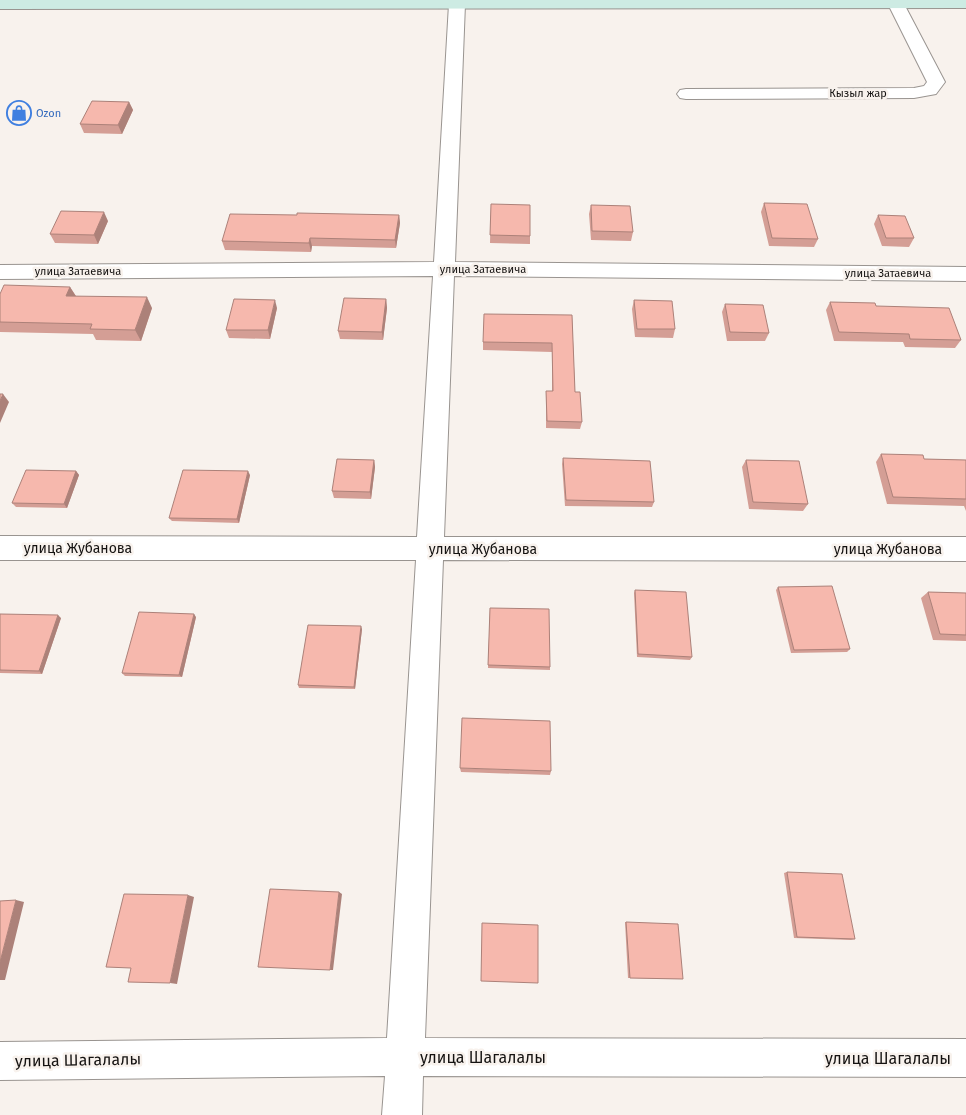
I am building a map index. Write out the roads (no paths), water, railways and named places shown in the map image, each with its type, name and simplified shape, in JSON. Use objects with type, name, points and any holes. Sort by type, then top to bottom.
[{"type":"main road","points":[[0,4],[966,3]]},
{"type":"street","name":"Кызыл жар","points":[[686,94],[914,93],[930,90],[936,82],[895,2]]},
{"type":"street","points":[[402,1115],[457,4]]},
{"type":"street","name":"улица Затаевича","points":[[0,272],[444,269],[966,274]]},
{"type":"street","name":"улица Жубанова","points":[[0,548],[966,549]]},
{"type":"street","name":"улица Шагалалы","points":[[0,1061],[404,1057],[966,1058]]},
{"type":"place","name":"Ozon","points":[[19,113]]}]
